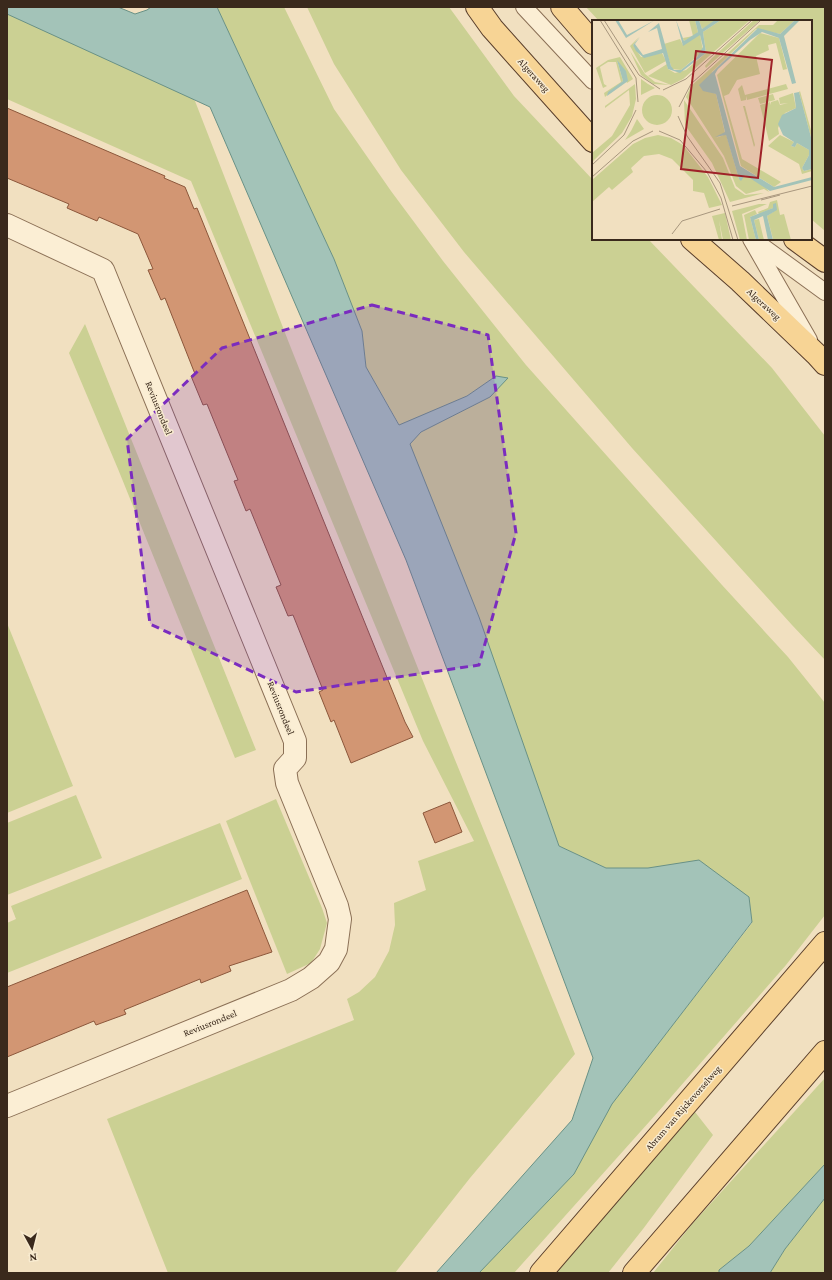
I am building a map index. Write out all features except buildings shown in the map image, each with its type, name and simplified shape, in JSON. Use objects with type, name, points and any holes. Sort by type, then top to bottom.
[{"type":"main road","name":"Algeraweg","points":[[477,7],[492,28],[592,140]]},
{"type":"main road","points":[[562,7],[592,41]]},
{"type":"main road","name":"Algeraweg","points":[[693,240],[740,281],[821,359]]},
{"type":"main road","points":[[795,240],[825,261]]},
{"type":"main road","name":"Abram van Rijckevorselweg","points":[[541,1273],[825,943]]},
{"type":"main road","points":[[634,1273],[825,1052]]},
{"type":"street","name":"Reviusrondeel","points":[[7,224],[102,270],[295,741],[295,758],[285,769],[287,783],[337,906],[340,919],[336,949],[329,962],[311,978],[291,990],[7,1106]]},
{"type":"lane","points":[[524,7],[592,80]]},
{"type":"lane","name":"Algeraweg","points":[[752,240],[821,359]]},
{"type":"lane","name":"Algeraweg","points":[[752,240],[825,292]]},
{"type":"highlighted area","points":[[372,305],[488,335],[516,533],[479,665],[296,692],[150,624],[127,439],[222,348]]},
{"type":"green space","points":[[217,7],[284,7],[334,109],[391,191],[443,261],[526,365],[788,657],[825,703],[825,915],[786,965],[658,1112],[514,1273],[473,1273],[633,1076],[752,923],[749,897],[648,868],[606,868],[559,846],[409,444],[421,432],[490,397],[496,376],[467,396],[400,426],[366,367],[362,331],[334,259]]},
{"type":"green space","points":[[307,7],[449,7],[514,96],[592,179],[592,240],[649,240],[772,368],[825,436],[825,660],[632,448],[464,252],[401,170],[334,64]]},
{"type":"green space","points":[[586,7],[825,7],[825,231],[812,220],[812,20],[598,20]]},
{"type":"green space","points":[[7,9],[184,88],[195,101],[429,696],[575,1054],[470,1178],[395,1273],[168,1273],[107,1119],[354,1020],[347,999],[359,992],[375,977],[389,951],[395,925],[394,903],[426,890],[418,861],[474,841],[423,741],[191,181],[7,99]]},
{"type":"green space","points":[[85,324],[256,750],[235,758],[118,469],[69,353]]},
{"type":"green space","points":[[7,623],[73,786],[7,813]]},
{"type":"green space","points":[[76,795],[102,858],[7,895],[7,823]]},
{"type":"green space","points":[[276,799],[327,923],[320,949],[311,963],[287,974],[226,821]]},
{"type":"green space","points":[[220,823],[242,879],[7,973],[7,923],[16,919],[11,906]]},
{"type":"green space","points":[[825,1078],[825,1164],[749,1246],[719,1270],[719,1273],[653,1273],[693,1223]]},
{"type":"green space","points":[[695,1112],[713,1135],[643,1229],[608,1273],[551,1273]]},
{"type":"green space","points":[[825,1198],[825,1273],[770,1273],[785,1249]]},
{"type":"water","points":[[7,7],[118,7],[135,14],[151,7],[217,7],[334,259],[362,331],[366,367],[399,425],[467,396],[496,376],[508,378],[490,397],[421,432],[410,444],[479,617],[559,846],[606,868],[648,868],[699,860],[749,897],[752,922],[612,1104],[574,1174],[479,1273],[436,1273],[572,1120],[593,1058],[406,560],[210,107],[7,14]]},
{"type":"water","points":[[825,1164],[825,1198],[785,1249],[770,1273],[719,1273],[719,1270],[749,1246]]}]
